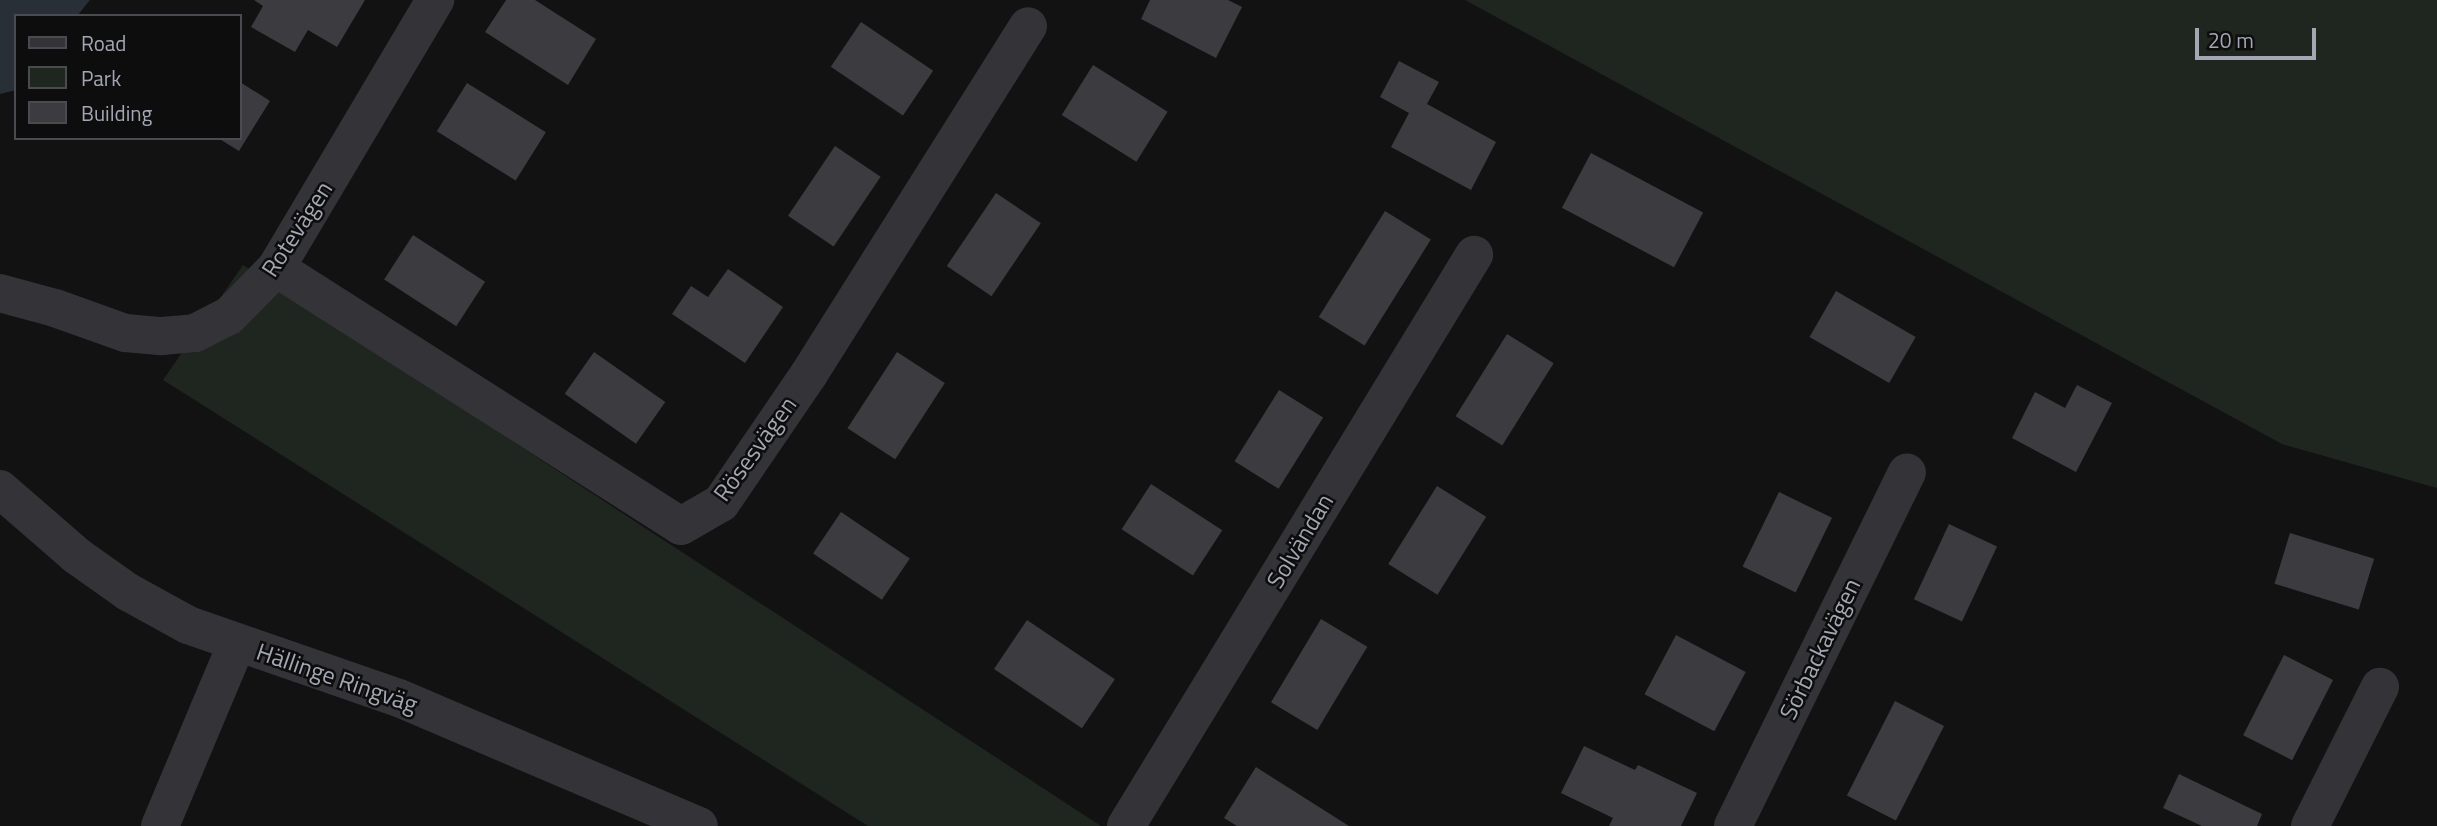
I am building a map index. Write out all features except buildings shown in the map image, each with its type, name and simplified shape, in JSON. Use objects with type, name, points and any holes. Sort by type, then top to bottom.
[{"type":"street","name":"Rotevägen","points":[[0,293],[55,308],[125,333],[162,336],[195,334],[229,316],[275,268],[435,0]]},
{"type":"street","name":"Rösesvägen","points":[[275,268],[681,526],[721,503],[809,374],[1028,26]]},
{"type":"street","name":"Solvändan","points":[[1139,821],[1474,255]]},
{"type":"street","name":"Sörbackavägen","points":[[1733,826],[1907,472]]},
{"type":"street","name":"Hällinge Ringväg","points":[[0,489],[77,556],[128,592],[188,625],[398,698],[699,826]]},
{"type":"street","points":[[160,826],[237,643]]},
{"type":"street","points":[[2310,826],[2379,687]]},
{"type":"green space","points":[[1465,0],[2437,0],[2437,488],[2282,444]]},
{"type":"green space","points":[[243,265],[1101,826],[868,826],[163,380]]},
{"type":"shaded area","points":[[0,0],[90,0],[79,14],[14,14],[14,90],[0,94]]}]
